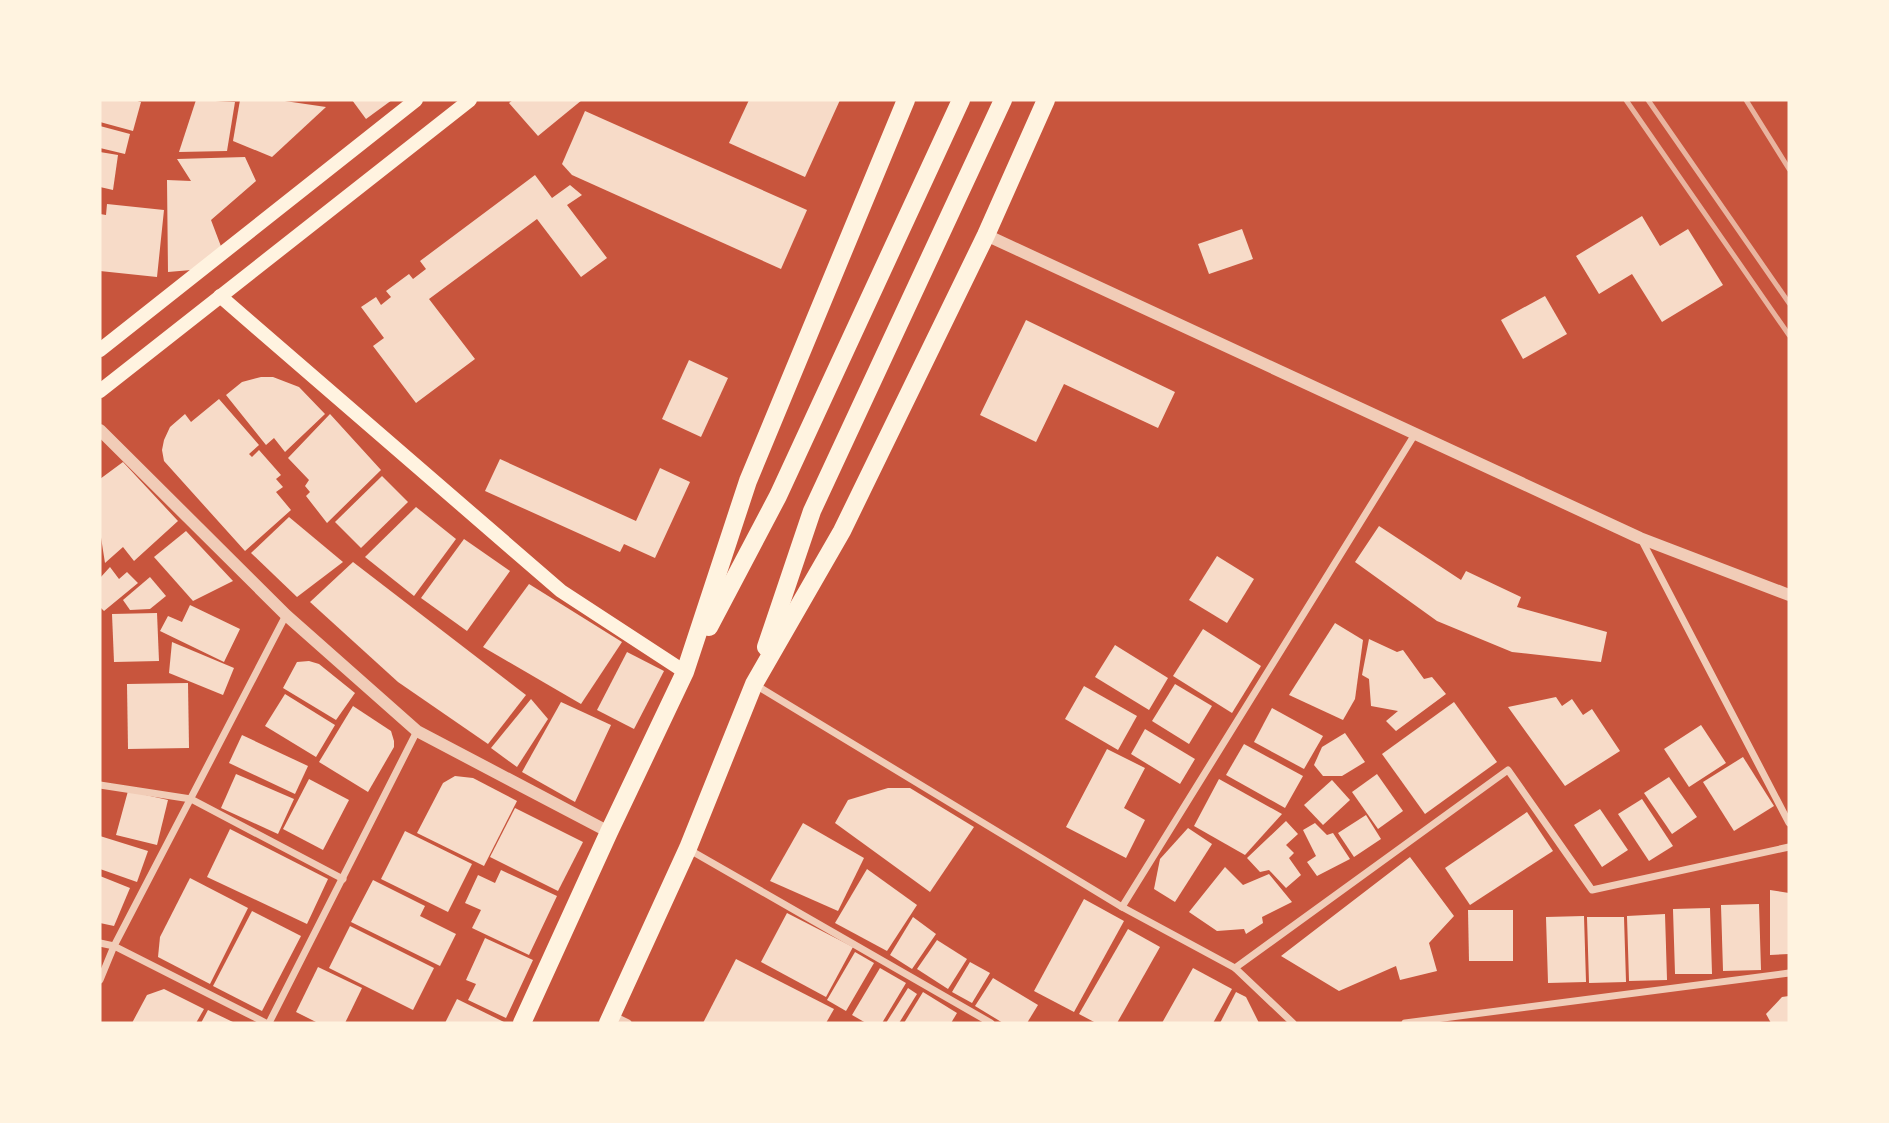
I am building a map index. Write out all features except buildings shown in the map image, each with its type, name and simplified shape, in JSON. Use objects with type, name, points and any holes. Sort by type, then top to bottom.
[{"type":"main road","points":[[100,350],[416,100]]},
{"type":"main road","points":[[100,391],[470,100]]},
{"type":"main road","points":[[685,672],[748,481],[906,100]]},
{"type":"main road","points":[[522,1023],[685,672],[778,496],[961,100]]},
{"type":"main road","points":[[616,1020],[754,684],[812,511],[1003,100]]},
{"type":"main road","points":[[754,684],[842,531],[986,235],[1046,100]]},
{"type":"main road","points":[[220,296],[561,592],[685,672]]},
{"type":"street","points":[[986,235],[1640,538],[1789,594]]},
{"type":"street","points":[[100,430],[286,615],[417,731],[609,832]]},
{"type":"street","points":[[1122,908],[1415,434]]},
{"type":"street","points":[[1640,538],[1789,823]]},
{"type":"street","points":[[100,980],[114,946],[286,615]]},
{"type":"street","points":[[754,684],[1122,908],[1235,968],[1293,1023]]},
{"type":"street","points":[[100,943],[114,946],[267,1023],[417,731]]},
{"type":"street","points":[[1235,968],[1508,770],[1592,890],[1789,847]]},
{"type":"street","points":[[100,785],[191,799],[343,879]]},
{"type":"street","points":[[688,848],[991,1023]]},
{"type":"street","points":[[1405,1023],[1789,973]]},
{"type":"railway","points":[[1626,100],[1789,335]]},
{"type":"railway","points":[[1648,100],[1789,303]]},
{"type":"railway","points":[[1746,100],[1789,169]]}]
